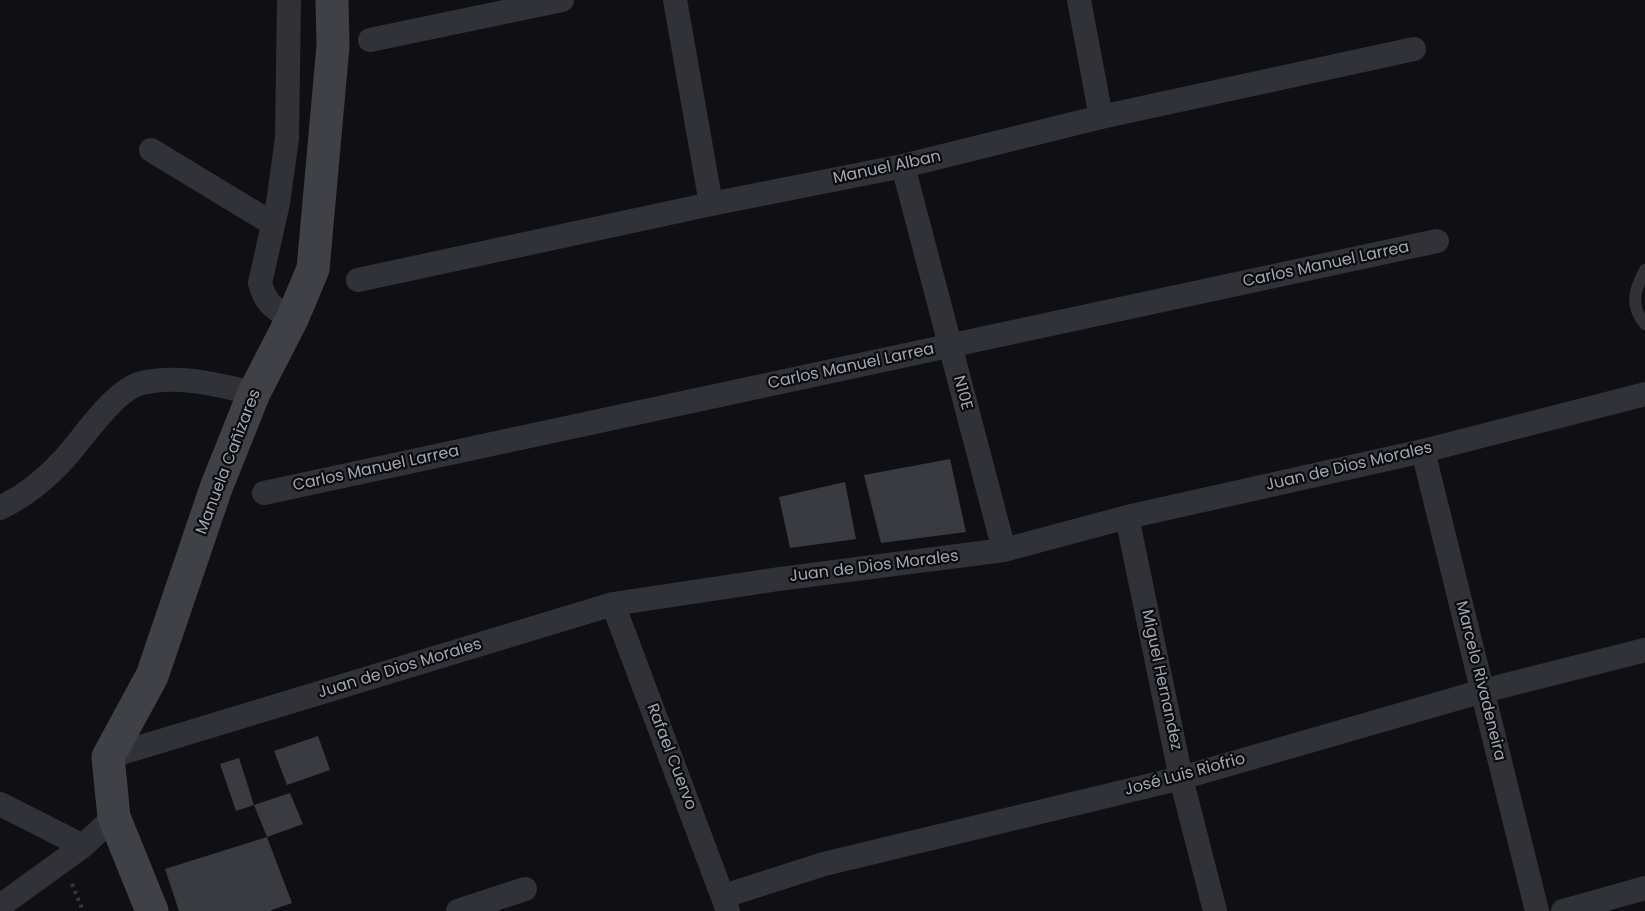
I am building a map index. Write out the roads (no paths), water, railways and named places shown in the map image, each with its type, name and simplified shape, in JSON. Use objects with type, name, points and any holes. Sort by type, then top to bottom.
[{"type":"street","points":[[289,0],[287,138],[273,224],[260,283],[263,295],[270,306],[291,319]]},
{"type":"street","name":"Manuela Cañizares","points":[[108,757],[152,676],[216,488],[254,393],[313,269],[333,46],[332,0]]},
{"type":"street","points":[[370,40],[562,0]]},
{"type":"street","points":[[675,0],[711,204]]},
{"type":"street","points":[[1079,0],[1101,117]]},
{"type":"street","name":"Manuel Alban","points":[[358,280],[711,204],[903,166],[1101,117],[1414,50]]},
{"type":"street","points":[[151,150],[273,224]]},
{"type":"street","name":"N10E","points":[[903,166],[1004,550]]},
{"type":"street","name":"Carlos Manuel Larrea","points":[[264,493],[1437,241]]},
{"type":"street","points":[[0,508],[31,490],[64,459],[123,391],[140,383],[171,379],[193,380],[254,393]]},
{"type":"street","name":"Juan de Dios Morales","points":[[108,757],[613,604],[791,577],[1004,550],[1127,517],[1423,450],[1645,394]]},
{"type":"street","name":"Marcelo Rivadeneira","points":[[1423,450],[1537,911]]},
{"type":"street","name":"Miguel Hernandez","points":[[1127,517],[1181,778],[1215,911]]},
{"type":"street","name":"Rafael Cuervo","points":[[613,604],[726,904]]},
{"type":"street","name":"José Luis Riofrio","points":[[726,904],[824,864],[1181,778],[1483,692],[1645,650]]},
{"type":"street","points":[[108,757],[114,817],[152,911]]},
{"type":"street","points":[[0,804],[83,846]]},
{"type":"street","points":[[2,907],[83,846],[114,817]]},
{"type":"street","points":[[1563,911],[1645,888]]},
{"type":"street","points":[[458,911],[525,889]]},
{"type":"lane","points":[[1645,270],[1634,290],[1637,314],[1645,324]]}]
